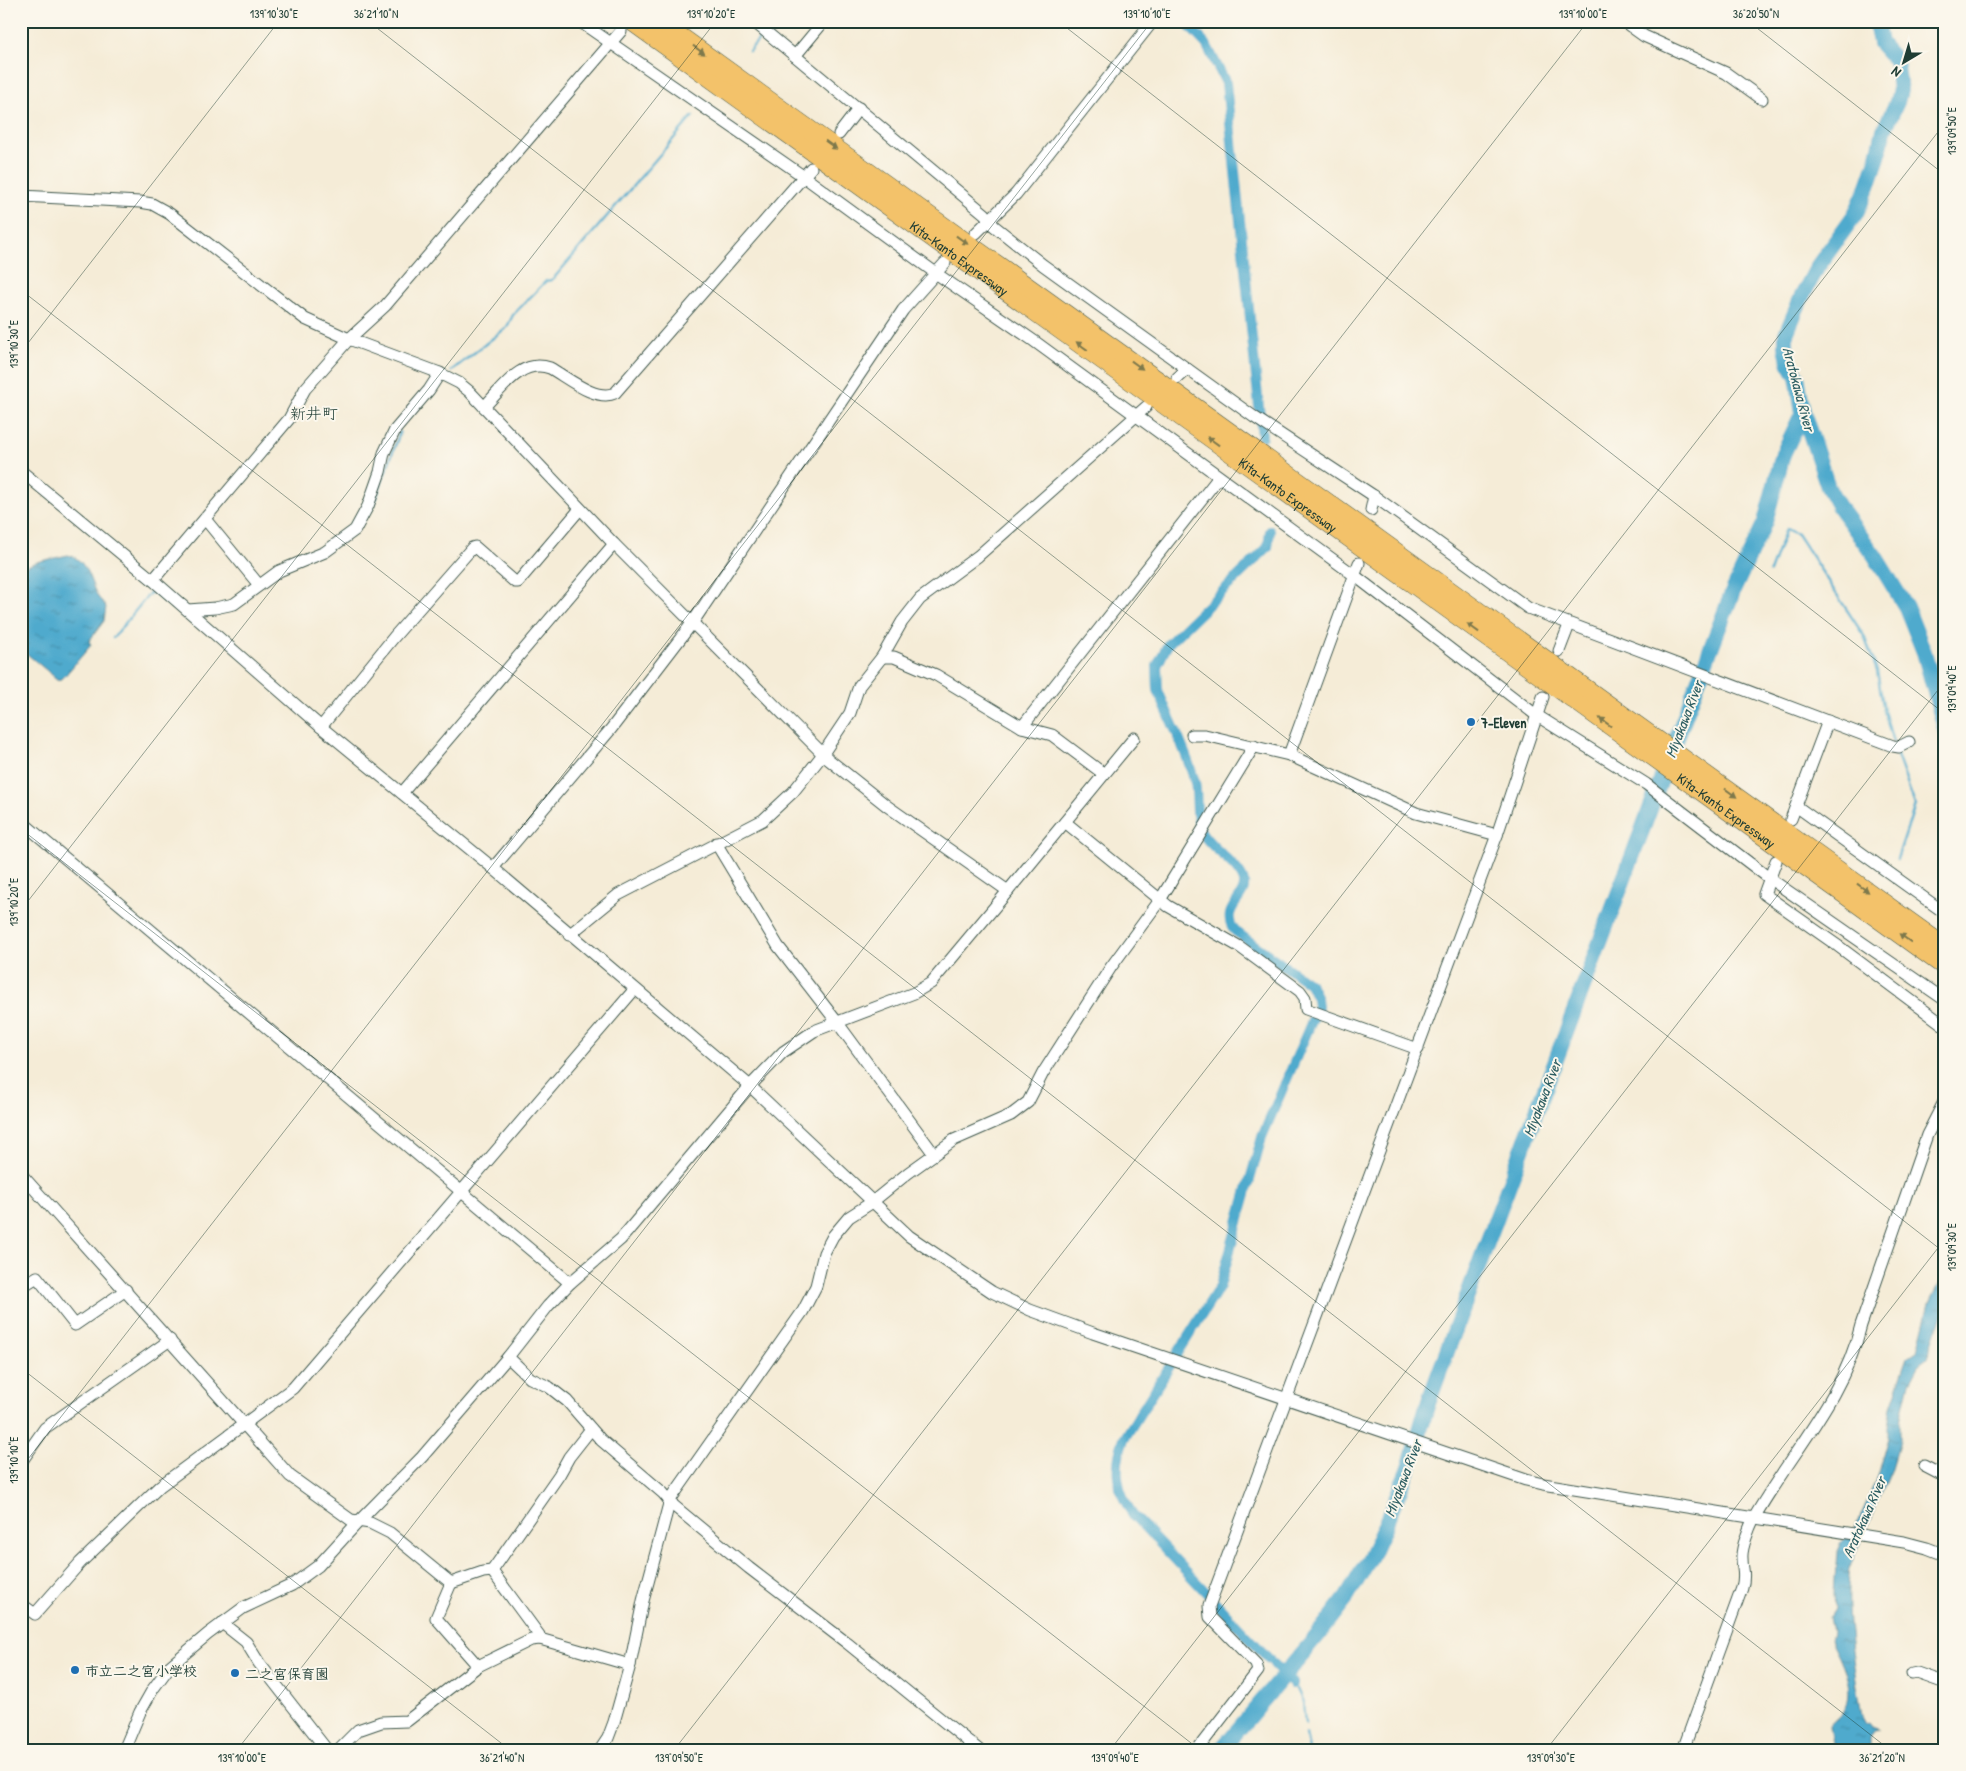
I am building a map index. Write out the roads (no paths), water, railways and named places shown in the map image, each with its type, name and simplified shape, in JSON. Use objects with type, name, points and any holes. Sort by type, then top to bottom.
[{"type":"highway","name":"Kita-Kanto Expressway","points":[[659,21],[1649,744],[1945,947]]},
{"type":"highway","name":"Kita-Kanto Expressway","points":[[626,26],[1649,744]]},
{"type":"highway","name":"Kita-Kanto Expressway","points":[[1688,772],[1945,967]]},
{"type":"street","points":[[579,21],[807,172],[937,274],[1034,342],[1354,575],[1536,715],[1671,801],[1769,878],[1945,1000]]},
{"type":"street","points":[[754,21],[860,108],[985,214],[994,226],[1043,265],[1268,426],[1374,496],[1528,608],[1896,747],[1909,742]]},
{"type":"street","points":[[795,56],[824,21]]},
{"type":"street","points":[[976,234],[1016,194],[1153,21]]},
{"type":"street","points":[[1622,21],[1644,36],[1726,73],[1762,99]]},
{"type":"street","points":[[153,580],[289,419],[305,389],[349,339],[385,306],[626,26]]},
{"type":"street","points":[[839,134],[860,108]]},
{"type":"street","points":[[484,407],[510,380],[524,368],[531,366],[550,368],[594,394],[603,396],[616,393],[807,172]]},
{"type":"street","points":[[21,196],[152,204],[170,214],[305,319],[349,339],[440,373],[459,383],[614,544],[823,752],[860,786],[1008,891]]},
{"type":"street","points":[[493,868],[611,729],[693,622],[904,310],[945,263]]},
{"type":"street","points":[[1177,378],[1187,369]]},
{"type":"street","points":[[188,610],[215,608],[234,604],[279,571],[325,552],[355,530],[368,506],[384,454],[395,430],[429,390],[440,373]]},
{"type":"street","points":[[570,935],[618,895],[762,820],[771,813],[806,776],[823,752],[850,713],[859,686],[882,657],[902,622],[920,599],[978,556],[1146,407]]},
{"type":"street","points":[[21,470],[153,580],[321,727],[493,868],[634,990],[750,1086],[871,1203],[909,1236],[992,1292],[1030,1310],[1175,1361],[1543,1484],[1899,1541],[1945,1555]]},
{"type":"street","points":[[1022,727],[1219,477]]},
{"type":"street","points":[[1371,510],[1374,496]]},
{"type":"street","points":[[321,727],[394,637],[472,548],[475,547],[515,582],[518,582],[580,509]]},
{"type":"street","points":[[205,519],[259,585]]},
{"type":"street","points":[[402,793],[614,544]]},
{"type":"street","points":[[1289,755],[1359,563]]},
{"type":"street","points":[[1559,650],[1569,625]]},
{"type":"street","points":[[882,657],[894,656],[936,675],[1022,727],[1052,735],[1104,774]]},
{"type":"street","points":[[1196,1750],[1258,1671],[1256,1664],[1210,1617],[1209,1606],[1497,835],[1543,697]]},
{"type":"street","points":[[1791,819],[1828,721]]},
{"type":"street","points":[[1192,735],[1205,735],[1289,755],[1416,812],[1497,835]]},
{"type":"street","points":[[124,1750],[140,1712],[153,1689],[170,1666],[243,1608],[285,1589],[311,1572],[422,1457],[508,1357],[548,1306],[570,1283],[621,1240],[750,1086],[783,1052],[799,1040],[837,1022],[914,993],[931,982],[1134,738]]},
{"type":"street","points":[[600,1750],[608,1738],[614,1722],[630,1665],[643,1601],[670,1500],[803,1311],[816,1286],[824,1253],[833,1236],[849,1217],[871,1203],[908,1173],[954,1140],[1012,1115],[1028,1102],[1043,1073],[1111,966],[1160,900],[1188,856],[1254,746]]},
{"type":"street","points":[[1796,806],[1945,913]]},
{"type":"street","points":[[21,821],[570,1283]]},
{"type":"street","points":[[1065,822],[1160,900],[1240,947],[1300,991],[1305,998],[1306,1009],[1418,1049]]},
{"type":"street","points":[[716,843],[778,946],[837,1022],[934,1154]]},
{"type":"street","points":[[1776,861],[1764,894],[1897,989],[1945,1026]]},
{"type":"street","points":[[21,1604],[35,1614],[80,1563],[160,1486],[293,1388],[634,990]]},
{"type":"street","points":[[1683,1750],[1742,1588],[1745,1572],[1742,1553],[1754,1518],[1836,1391],[1843,1377],[1857,1344],[1927,1135],[1945,1100]]},
{"type":"street","points":[[21,1174],[290,1476],[351,1520],[370,1523],[390,1533],[452,1583]]},
{"type":"street","points":[[21,1287],[37,1278],[75,1325],[126,1290]]},
{"type":"street","points":[[21,1462],[45,1428],[170,1340]]},
{"type":"street","points":[[508,1357],[530,1378],[549,1387],[567,1401],[591,1429],[622,1460],[670,1500],[674,1506],[749,1568],[847,1643],[979,1750]]},
{"type":"street","points":[[492,1572],[560,1475],[569,1456],[591,1429]]},
{"type":"street","points":[[1924,1466],[1945,1477]]},
{"type":"street","points":[[478,1666],[436,1618],[452,1583],[483,1572],[492,1572]]},
{"type":"street","points":[[492,1572],[539,1635],[540,1639]]},
{"type":"street","points":[[222,1623],[246,1642],[260,1664],[327,1750]]},
{"type":"street","points":[[338,1750],[358,1730],[381,1722],[407,1721],[478,1666],[531,1640],[540,1639],[630,1665]]},
{"type":"street","points":[[1912,1674],[1917,1673],[1945,1683]]},
{"type":"water","points":[[68,555],[74,557],[83,565],[98,597],[106,607],[104,621],[89,641],[91,645],[63,678],[58,680],[21,649],[21,569],[36,562]]},
{"type":"water","points":[[1945,1272],[1945,1305],[1927,1358],[1918,1365],[1909,1382],[1900,1421],[1900,1441],[1891,1471],[1851,1564],[1849,1578],[1849,1625],[1864,1724],[1869,1723],[1872,1727],[1880,1730],[1874,1731],[1870,1738],[1870,1750],[1834,1750],[1830,1726],[1844,1711],[1849,1693],[1846,1675],[1831,1640],[1833,1633],[1830,1617],[1835,1609],[1834,1592],[1837,1552],[1841,1543],[1854,1529],[1877,1477],[1888,1437],[1891,1406],[1908,1357],[1918,1350],[1930,1303]]},
{"type":"waterway","points":[[762,21],[768,26],[767,29]]},
{"type":"waterway","points":[[1184,21],[1206,44],[1226,83],[1262,436]]},
{"type":"waterway","name":"Aratokawa River","points":[[1876,21],[1880,43],[1895,60],[1897,67],[1900,90],[1897,102],[1884,130],[1878,157],[1856,213],[1818,266],[1802,296],[1786,334],[1786,346],[1789,362],[1797,376],[1803,412],[1828,487],[1839,507],[1875,556],[1906,607],[1924,652],[1945,729]]},
{"type":"waterway","points":[[749,51],[764,33]]},
{"type":"waterway","points":[[451,371],[507,327],[513,315],[546,281],[554,278],[693,116]]},
{"type":"waterway","name":"Miyakawa River","points":[[1221,1750],[1318,1635],[1347,1597],[1371,1556],[1385,1525],[1410,1465],[1427,1406],[1475,1275],[1694,692],[1733,591],[1765,522],[1783,454],[1803,412]]},
{"type":"waterway","points":[[373,507],[400,432]]},
{"type":"waterway","name":"Miyakawa River","points":[[1765,522],[1769,523]]},
{"type":"waterway","points":[[1770,572],[1786,529],[1797,534],[1864,636],[1877,671],[1884,711],[1893,742]]},
{"type":"waterway","points":[[1269,1659],[1134,1516],[1120,1488],[1118,1459],[1124,1439],[1220,1286],[1262,1137],[1318,1007],[1317,998],[1310,984],[1235,931],[1231,923],[1231,911],[1244,888],[1244,882],[1236,869],[1209,842],[1200,829],[1196,788],[1192,771],[1158,690],[1157,666],[1168,644],[1268,547],[1270,531]]},
{"type":"waterway","points":[[113,638],[150,593],[153,592],[184,616]]},
{"type":"waterway","points":[[1895,750],[1915,805],[1897,859]]},
{"type":"waterway","name":"Miyakawa River","points":[[1274,1664],[1293,1684]]},
{"type":"waterway","points":[[1297,1689],[1303,1702],[1305,1724]]},
{"type":"waterway","points":[[1306,1734],[1309,1750]]},
{"type":"place","name":"7-Eleven","points":[[1471,722]]},
{"type":"place","name":"市立二之宮小学校","points":[[75,1670]]},
{"type":"place","name":"二之宮保育園","points":[[235,1673]]},
{"type":"district","name":"新井町","points":[[314,413]]}]
